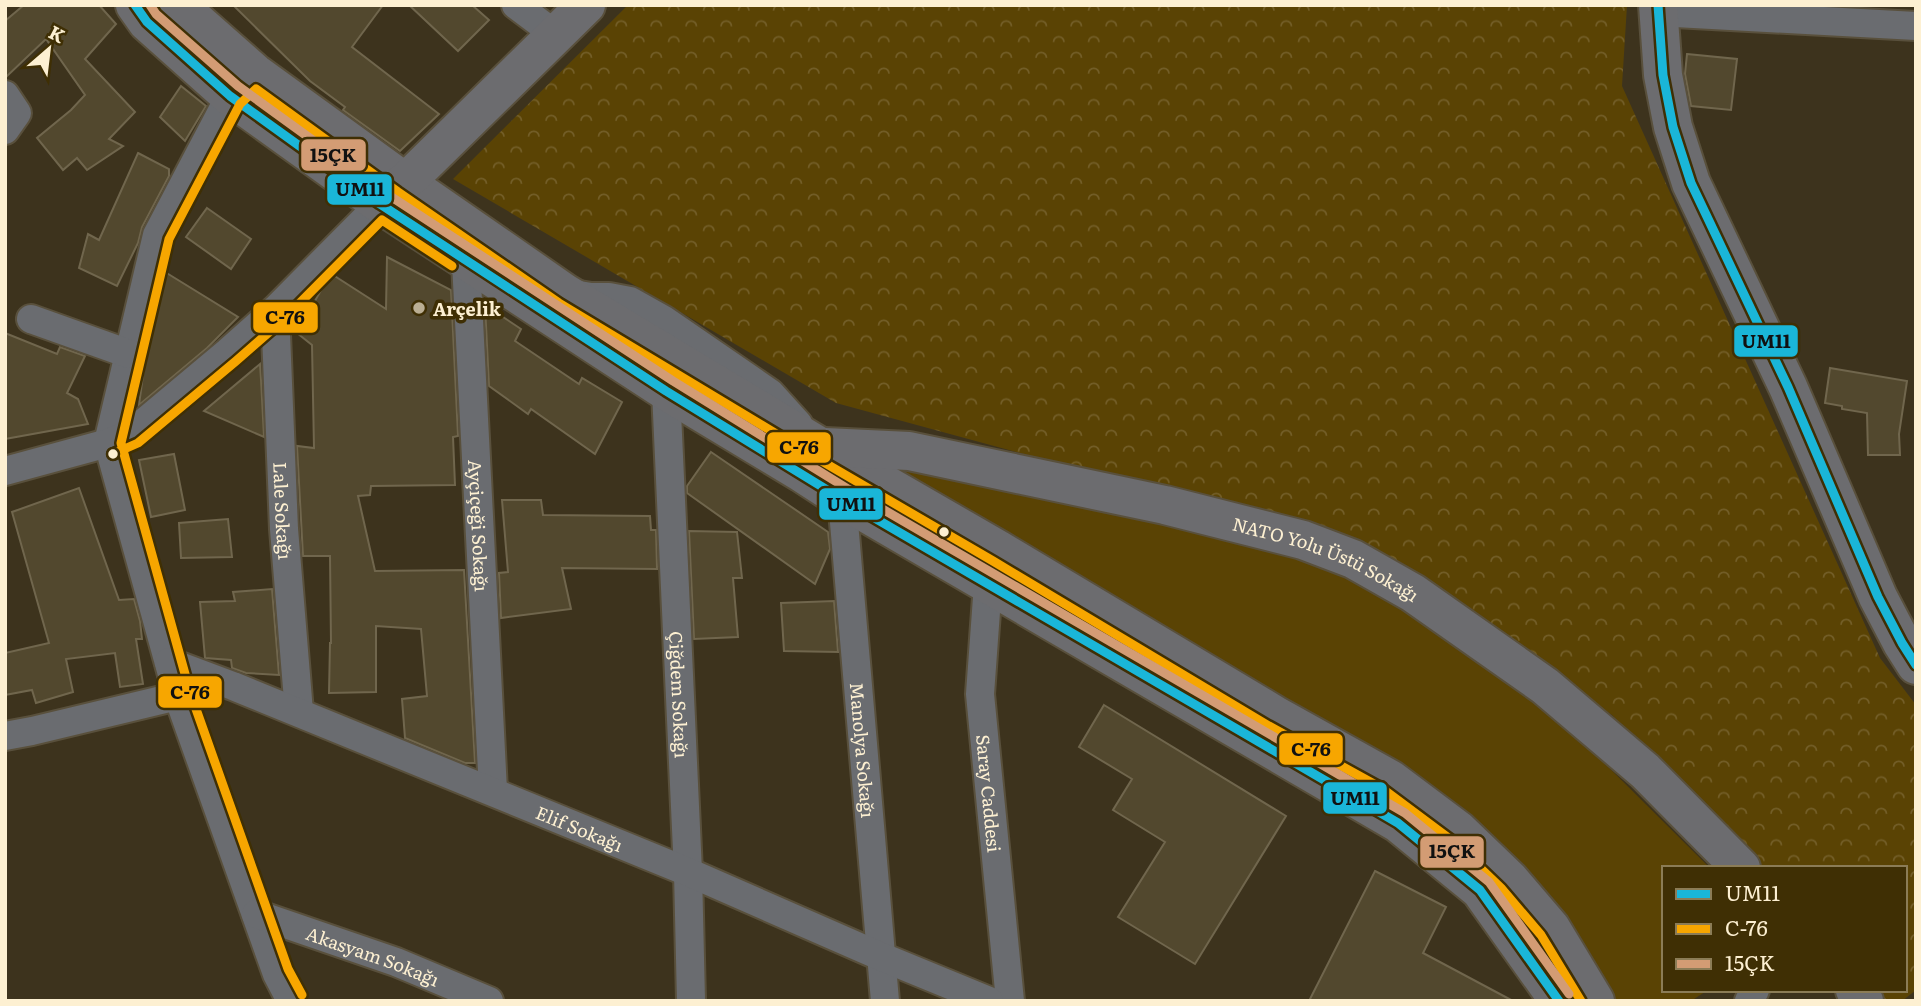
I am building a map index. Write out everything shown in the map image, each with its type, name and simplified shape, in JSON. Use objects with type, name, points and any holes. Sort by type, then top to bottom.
[{"type":"main road","points":[[393,193],[586,5]]},
{"type":"main road","points":[[155,9],[242,85],[393,193],[565,293],[811,460],[994,567],[1398,823],[1480,890],[1559,1001]]},
{"type":"main road","points":[[1658,9],[1663,75],[1673,127],[1691,183],[1788,387],[1878,597],[1916,665]]},
{"type":"main road","points":[[393,193],[433,238],[466,262],[666,391],[811,460],[842,499],[994,567],[1275,715],[1390,779],[1458,830],[1510,880],[1551,928],[1595,1001]]},
{"type":"main road","name":"NATO Yolu Üstü Sokağı","points":[[811,460],[909,451],[1165,505],[1303,540],[1353,559],[1413,593],[1545,686],[1645,771],[1739,866]]},
{"type":"street","points":[[516,5],[556,35]]},
{"type":"street","points":[[1658,9],[1916,26]]},
{"type":"street","points":[[242,85],[156,235],[108,443],[178,696],[277,974],[291,1001]]},
{"type":"street","points":[[5,95],[17,113],[5,130]]},
{"type":"street","points":[[5,471],[108,443],[130,434],[275,310],[393,193]]},
{"type":"street","name":"Ayçiçeği Sokağı","points":[[466,262],[493,791]]},
{"type":"street","name":"Lale Sokağı","points":[[275,310],[284,529],[299,712]]},
{"type":"street","points":[[31,319],[129,354]]},
{"type":"street","name":"Çiğdem Sokağı","points":[[666,391],[688,872],[691,1001]]},
{"type":"street","name":"Manolya Sokağı","points":[[842,499],[885,1001]]},
{"type":"street","name":"Saray Caddesi","points":[[994,567],[979,694],[1010,1001]]},
{"type":"street","name":"Elif Sokağı","points":[[169,662],[493,791],[989,1001]]},
{"type":"street","points":[[5,736],[178,696]]},
{"type":"street","name":"Akasyam Sokağı","points":[[256,914],[396,962],[489,1001]]},
{"type":"green space","points":[[628,5],[1627,5],[1622,86],[1880,658],[1916,705],[1916,990],[1902,1001],[1883,1001],[1875,992],[1907,992],[1907,866],[1755,866],[1612,715],[1358,545],[836,403],[453,179]]},
{"type":"green space","points":[[895,461],[1131,511],[1329,568],[1428,623],[1563,722],[1708,866],[1662,866],[1662,992],[1705,992],[1691,1001],[1606,1001],[894,469]]},
{"type":"building","points":[[24,5],[99,5],[116,24],[85,59],[135,112],[109,139],[123,146],[87,170],[77,158],[63,170],[37,138],[85,95],[46,39],[5,78],[5,21]]},
{"type":"building","points":[[233,5],[383,5],[352,47],[439,114],[400,151],[343,110],[345,107],[310,81]]},
{"type":"building","points":[[409,5],[472,5],[489,20],[458,51]]},
{"type":"building","points":[[1687,54],[1737,59],[1731,110],[1691,106],[1685,74]]},
{"type":"building","points":[[181,86],[206,106],[185,141],[160,117]]},
{"type":"building","points":[[138,153],[169,169],[169,176],[142,227],[138,243],[117,286],[79,268],[88,234],[99,240]]},
{"type":"building","points":[[207,208],[251,239],[231,269],[186,237]]},
{"type":"building","points":[[387,257],[451,290],[458,436],[453,437],[455,485],[371,486],[370,495],[358,496],[375,571],[464,570],[475,763],[465,763],[405,738],[402,699],[427,696],[421,629],[376,626],[376,692],[329,693],[330,556],[303,556],[297,446],[314,448],[312,345],[297,333],[325,283],[333,275],[386,309]]},
{"type":"building","points":[[165,272],[238,317],[207,348],[139,405],[145,360]]},
{"type":"building","points":[[485,305],[521,329],[515,341],[579,384],[582,378],[622,402],[595,454],[531,409],[528,414],[489,386]]},
{"type":"building","points":[[5,333],[57,354],[60,347],[85,356],[67,393],[78,399],[88,424],[5,439]]},
{"type":"building","points":[[260,364],[264,437],[204,411]]},
{"type":"building","points":[[1830,368],[1907,381],[1899,434],[1900,455],[1868,455],[1867,413],[1825,403]]},
{"type":"building","points":[[711,452],[828,532],[830,549],[815,584],[687,493],[687,486]]},
{"type":"building","points":[[174,454],[185,510],[151,517],[139,460]]},
{"type":"building","points":[[79,488],[119,600],[134,599],[142,639],[136,639],[143,684],[120,687],[115,653],[66,659],[73,692],[36,703],[32,690],[5,695],[5,653],[49,643],[12,512]]},
{"type":"building","points":[[502,500],[541,500],[543,515],[650,516],[651,530],[656,530],[657,569],[562,568],[571,609],[501,618],[499,573],[508,572]]},
{"type":"building","points":[[228,519],[232,557],[181,558],[179,523]]},
{"type":"building","points":[[689,531],[737,532],[742,578],[733,578],[738,637],[694,639]]},
{"type":"building","points":[[272,589],[279,675],[246,673],[232,668],[231,660],[205,658],[200,602],[235,601],[233,592]]},
{"type":"building","points":[[834,601],[838,652],[784,651],[781,603]]},
{"type":"building","points":[[1104,705],[1286,816],[1195,964],[1118,917],[1165,842],[1113,810],[1132,779],[1079,747]]},
{"type":"building","points":[[1375,871],[1446,907],[1423,953],[1513,1001],[1309,1001]]},
{"type":"transit line","name":"UM11","points":[[135,5],[147,22],[230,96],[380,204],[666,391],[842,499],[1398,823],[1480,890],[1559,1001]]},
{"type":"transit line","name":"15ÇK","points":[[150,5],[156,14],[238,86],[387,194],[673,381],[848,489],[1405,813],[1489,882],[1569,994]]},
{"type":"transit line","name":"UM11","points":[[1658,5],[1663,75],[1673,127],[1691,183],[1788,387],[1878,597],[1916,665]]},
{"type":"transit line","name":"C-76","points":[[302,995],[288,969],[190,692],[121,443],[169,239],[240,104],[256,89],[398,192],[559,303],[1269,726],[1383,789],[1450,839],[1501,888],[1541,935],[1581,1001]]},
{"type":"transit line","name":"C-76","points":[[113,454],[138,443],[236,361],[284,319],[382,220],[452,266]]},
{"type":"place","name":"Arçelik","points":[[419,308]]}]
